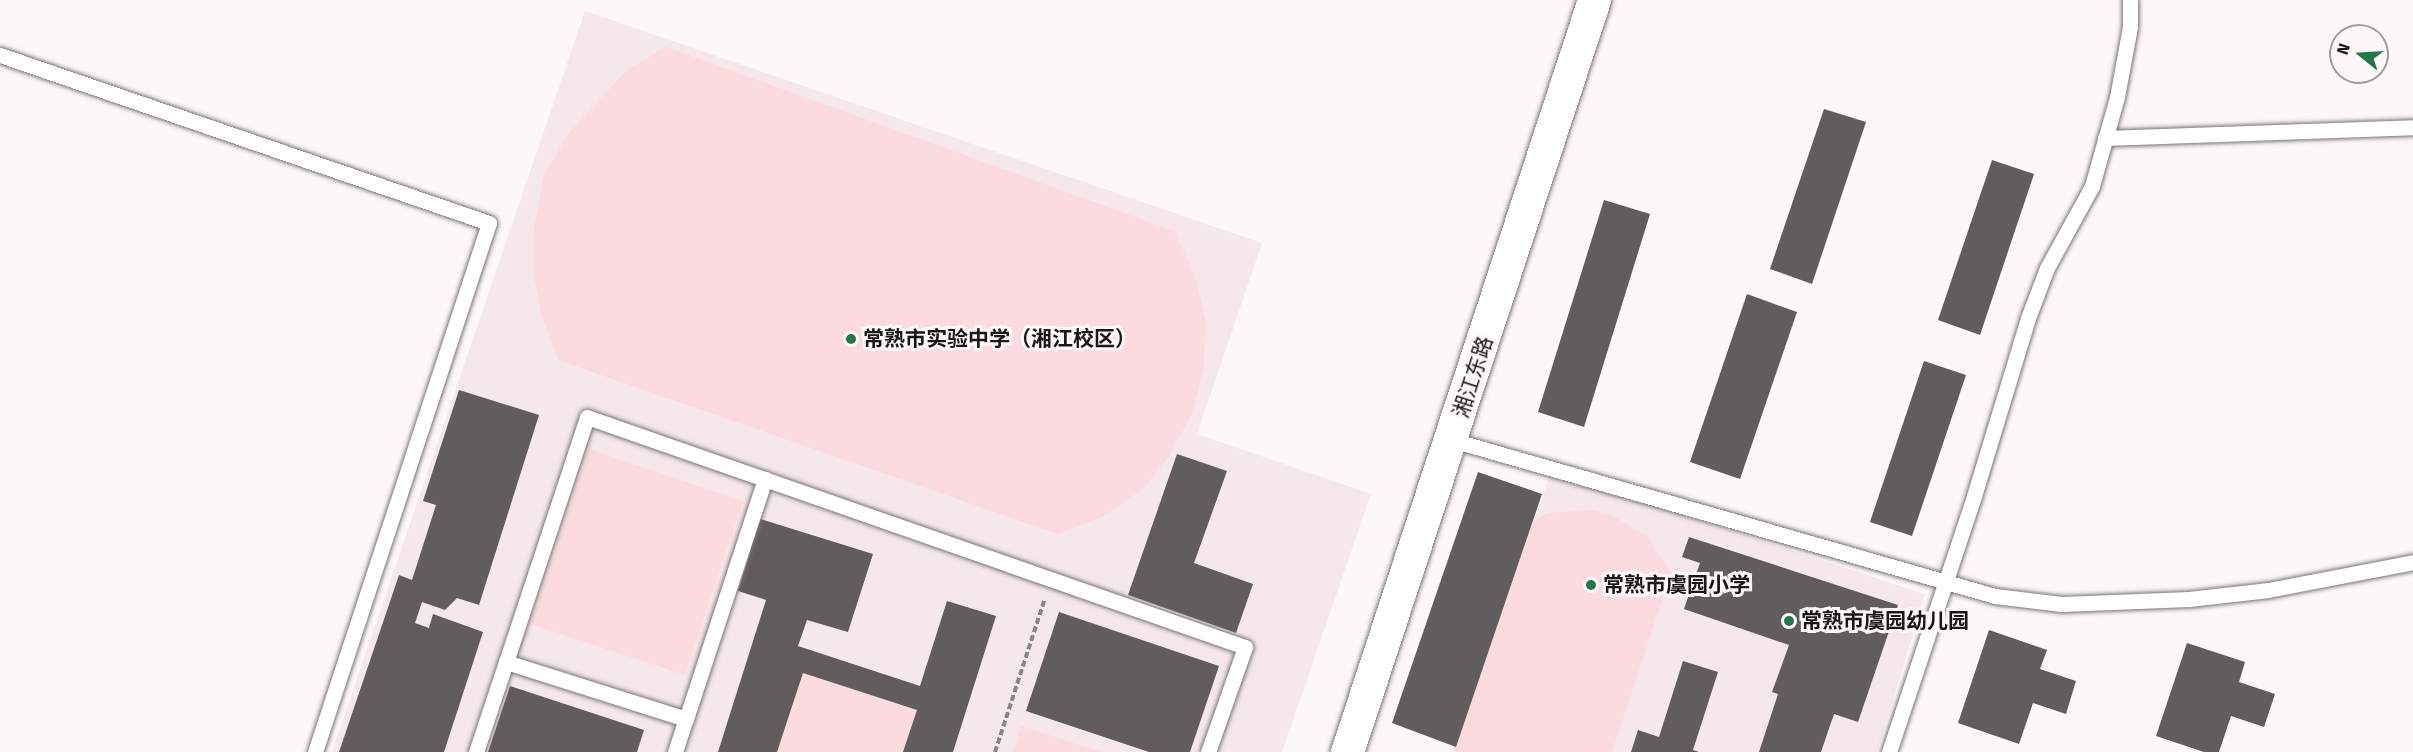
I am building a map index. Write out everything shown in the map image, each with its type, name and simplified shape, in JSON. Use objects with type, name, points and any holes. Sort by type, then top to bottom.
[{"type":"street","name":"湘江东路","points":[[1347,752],[1452,440],[1594,0]]},
{"type":"lane","points":[[1889,752],[1943,582],[1974,496],[2028,318],[2047,268],[2092,186],[2130,27],[2130,0]]},
{"type":"lane","points":[[0,55],[489,223],[315,752]]},
{"type":"lane","points":[[2105,138],[2413,127]]},
{"type":"lane","points":[[476,752],[586,417],[1245,647],[1208,752]]},
{"type":"lane","points":[[1452,440],[1995,596],[2062,604],[2118,604],[2268,590],[2413,562]]},
{"type":"lane","points":[[675,752],[765,479]]},
{"type":"lane","points":[[506,662],[686,719]]},
{"type":"path","points":[[995,752],[1052,579]]},
{"type":"shaded area","name":"常熟市实验中学（湘江校区）","points":[[585,11],[1262,243],[1197,434],[1371,494],[1282,752],[332,752]]},
{"type":"shaded area","points":[[666,47],[1174,231],[1195,275],[1205,319],[1204,366],[1192,414],[1170,454],[1144,488],[1104,516],[1058,534],[558,360],[542,316],[533,271],[534,227],[544,176],[568,134],[627,70]]},
{"type":"shaded area","points":[[589,449],[743,501],[685,675],[531,624]]},
{"type":"shaded area","name":"常熟市虞园小学","points":[[1551,472],[1925,594],[1877,752],[1452,752]]},
{"type":"shaded area","name":"常熟市虞园小学","points":[[1590,510],[1610,514],[1648,537],[1671,573],[1612,752],[1454,752],[1533,521],[1548,513]]},
{"type":"shaded area","points":[[803,673],[917,710],[903,752],[777,752]]},
{"type":"shaded area","points":[[1021,726],[1101,752],[1013,752]]},
{"type":"building","points":[[1824,109],[1866,122],[1812,284],[1770,269]]},
{"type":"building","points":[[1992,160],[2034,174],[1980,335],[1938,320]]},
{"type":"building","points":[[1604,200],[1650,214],[1584,427],[1538,412]]},
{"type":"building","points":[[1747,294],[1797,312],[1740,479],[1690,462]]},
{"type":"building","points":[[1924,361],[1966,375],[1912,536],[1870,522]]},
{"type":"building","points":[[459,390],[539,415],[479,605],[457,598],[445,610],[422,602],[415,623],[429,628],[433,614],[483,632],[444,752],[339,752],[399,575],[412,580],[436,505],[423,501]]},
{"type":"building","points":[[1177,454],[1227,471],[1194,563],[1253,584],[1236,633],[1128,595]]},
{"type":"building","points":[[1478,472],[1542,494],[1456,747],[1392,723]]},
{"type":"building","points":[[760,519],[873,554],[848,632],[807,620],[798,646],[920,686],[947,601],[996,616],[953,752],[903,752],[917,710],[803,673],[777,752],[718,752],[766,600],[738,591]]},
{"type":"building","points":[[1689,537],[1898,605],[1858,722],[1834,714],[1821,752],[1759,752],[1778,694],[1772,692],[1789,645],[1684,609],[1700,563],[1682,557]]},
{"type":"building","points":[[1059,612],[1219,666],[1190,752],[1149,752],[1026,711]]},
{"type":"building","points":[[1989,630],[2047,650],[2040,669],[2076,681],[2066,714],[2033,703],[2019,744],[1958,723]]},
{"type":"building","points":[[2187,643],[2245,662],[2239,682],[2275,694],[2264,727],[2231,716],[2219,752],[2204,752],[2156,736]]},
{"type":"building","points":[[1683,661],[1718,672],[1693,750],[1699,752],[1631,752],[1638,730],[1659,737]]},
{"type":"building","points":[[510,686],[644,730],[637,752],[488,752]]},
{"type":"place","name":"常熟市实验中学（湘江校区）","points":[[851,339]]},
{"type":"place","name":"常熟市虞园小学","points":[[1591,585]]},
{"type":"place","name":"常熟市虞园幼儿园","points":[[1789,621]]}]
